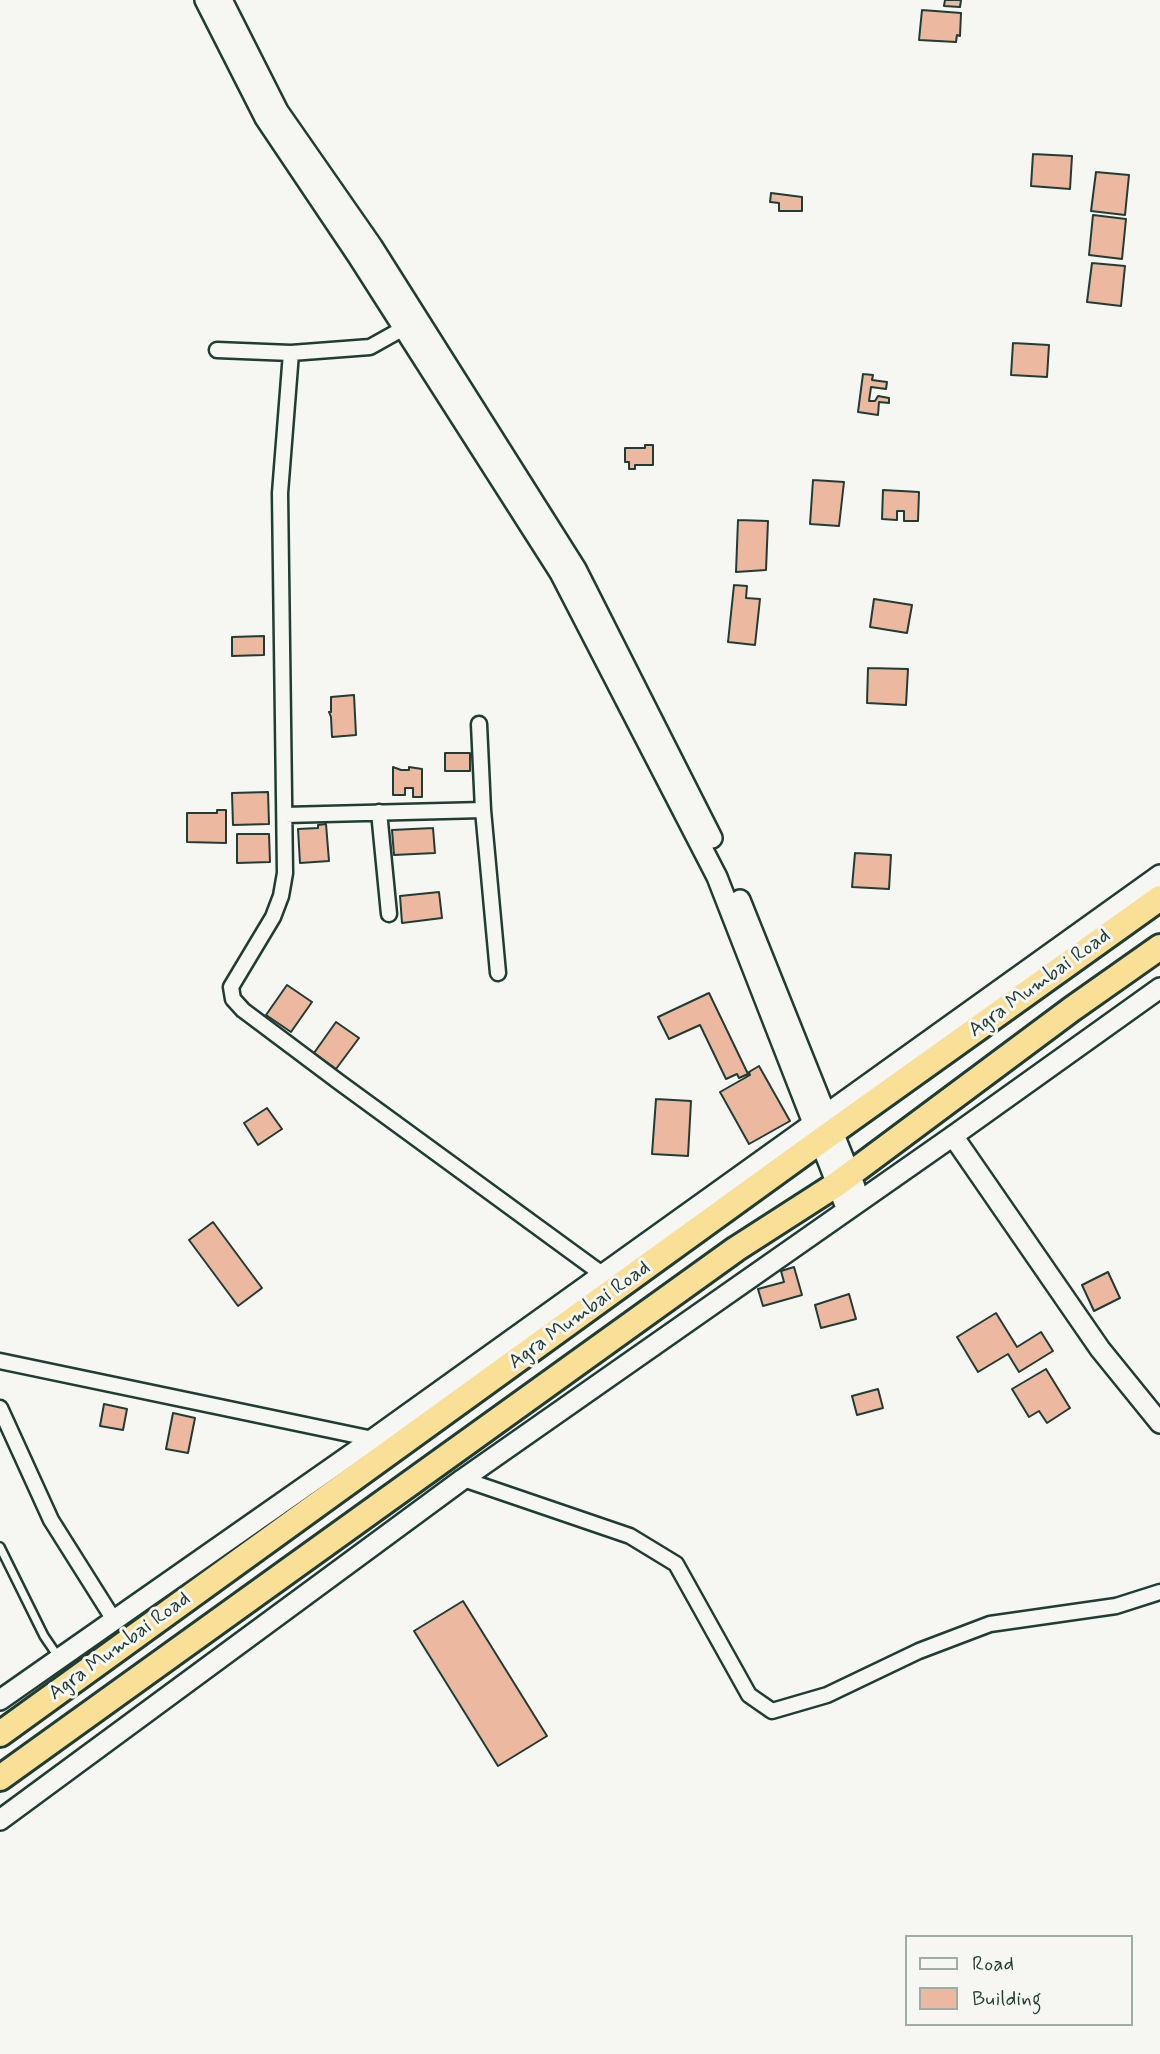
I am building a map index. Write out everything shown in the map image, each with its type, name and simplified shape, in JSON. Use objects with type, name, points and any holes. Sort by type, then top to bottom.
[{"type":"highway","name":"Agra Mumbai Road","points":[[0,1734],[823,1127],[1160,898]]},
{"type":"highway","name":"Agra Mumbai Road","points":[[0,1778],[724,1257],[843,1179],[1160,947]]},
{"type":"street","points":[[205,0],[265,118],[404,328],[560,573],[717,877],[823,1127]]},
{"type":"street","points":[[222,0],[278,111],[372,246],[576,569],[730,874],[854,1206]]},
{"type":"street","points":[[217,350],[291,353],[370,347],[404,328]]},
{"type":"street","points":[[291,353],[281,494],[285,873],[281,896],[273,917],[231,987],[233,999],[243,1010],[328,1074],[602,1274]]},
{"type":"street","points":[[478,724],[498,973]]},
{"type":"street","points":[[285,815],[483,810]]},
{"type":"street","points":[[379,812],[389,914]]},
{"type":"street","points":[[0,1700],[373,1439],[602,1274],[823,1127],[1160,875]]},
{"type":"street","points":[[0,1820],[463,1479],[1160,988]]},
{"type":"street","points":[[953,1136],[1100,1349],[1160,1423]]},
{"type":"street","points":[[0,1361],[373,1439]]},
{"type":"street","points":[[0,1408],[51,1520],[114,1620]]},
{"type":"street","points":[[463,1479],[630,1536],[676,1564],[748,1695],[772,1711],[827,1695],[919,1651],[990,1624],[1116,1606],[1160,1592]]},
{"type":"lane","points":[[0,1547],[44,1636],[59,1658]]},
{"type":"building","points":[[945,0],[961,0],[960,7],[944,6]]},
{"type":"building","points":[[922,10],[961,13],[960,36],[957,35],[956,42],[919,40]]},
{"type":"building","points":[[1033,154],[1072,156],[1070,189],[1031,186]]},
{"type":"building","points":[[1096,172],[1129,175],[1125,215],[1091,211]]},
{"type":"building","points":[[771,193],[802,197],[802,211],[779,211],[779,203],[770,202]]},
{"type":"building","points":[[1093,215],[1126,219],[1122,259],[1089,255]]},
{"type":"building","points":[[1092,263],[1125,266],[1121,306],[1087,302]]},
{"type":"building","points":[[1013,343],[1049,345],[1047,377],[1011,375]]},
{"type":"building","points":[[863,374],[873,375],[872,380],[887,382],[886,389],[871,387],[869,401],[875,401],[878,396],[889,398],[889,403],[879,402],[878,415],[858,412]]},
{"type":"building","points":[[645,445],[653,445],[653,465],[635,465],[635,469],[629,469],[629,462],[625,462],[625,448],[645,448]]},
{"type":"building","points":[[813,480],[844,482],[839,526],[810,524]]},
{"type":"building","points":[[883,490],[919,492],[918,521],[904,521],[904,511],[897,511],[897,520],[882,519]]},
{"type":"building","points":[[738,520],[768,521],[766,570],[736,572]]},
{"type":"building","points":[[734,585],[747,586],[746,598],[760,599],[755,645],[728,642]]},
{"type":"building","points":[[874,599],[912,605],[907,633],[870,627]]},
{"type":"building","points":[[264,636],[264,655],[232,656],[232,637]]},
{"type":"building","points":[[868,668],[908,669],[906,705],[867,703]]},
{"type":"building","points":[[354,695],[356,735],[332,737],[329,712],[331,697]]},
{"type":"building","points":[[445,753],[470,753],[470,771],[445,771]]},
{"type":"building","points":[[393,767],[401,770],[409,770],[409,767],[422,769],[422,797],[413,797],[413,788],[405,788],[405,795],[393,795]]},
{"type":"building","points":[[268,792],[269,824],[233,825],[232,793]]},
{"type":"building","points":[[217,810],[226,810],[226,843],[187,842],[187,813],[217,813]]},
{"type":"building","points":[[326,824],[329,861],[300,863],[298,829],[318,828],[318,825]]},
{"type":"building","points":[[433,828],[435,853],[394,855],[392,830]]},
{"type":"building","points":[[237,834],[269,834],[270,862],[237,863]]},
{"type":"building","points":[[855,853],[891,855],[889,889],[852,887]]},
{"type":"building","points":[[439,892],[442,918],[402,923],[400,896]]},
{"type":"building","points":[[287,985],[312,1002],[291,1032],[266,1015]]},
{"type":"building","points":[[709,993],[748,1074],[739,1078],[737,1074],[726,1079],[700,1025],[669,1039],[658,1017]]},
{"type":"building","points":[[336,1022],[359,1038],[336,1069],[314,1053]]},
{"type":"building","points":[[759,1066],[790,1121],[749,1144],[720,1092],[750,1075],[749,1072]]},
{"type":"building","points":[[656,1099],[691,1101],[688,1156],[652,1154]]},
{"type":"building","points":[[267,1108],[282,1129],[258,1145],[244,1123]]},
{"type":"building","points":[[213,1222],[262,1288],[238,1306],[189,1240]]},
{"type":"building","points":[[794,1267],[802,1295],[763,1306],[758,1289],[784,1282],[781,1271]]},
{"type":"building","points":[[1108,1272],[1120,1298],[1094,1311],[1082,1285]]},
{"type":"building","points":[[849,1294],[856,1319],[821,1328],[815,1305]]},
{"type":"building","points":[[996,1313],[1017,1347],[1041,1332],[1053,1351],[1019,1372],[1008,1354],[978,1372],[957,1337]]},
{"type":"building","points":[[1046,1369],[1070,1408],[1047,1423],[1039,1411],[1029,1417],[1012,1389]]},
{"type":"building","points":[[878,1389],[883,1408],[857,1415],[852,1396]]},
{"type":"building","points":[[104,1404],[127,1409],[123,1430],[100,1426]]},
{"type":"building","points":[[173,1413],[195,1418],[188,1453],[166,1449]]},
{"type":"building","points":[[463,1601],[547,1736],[498,1766],[414,1631]]}]
